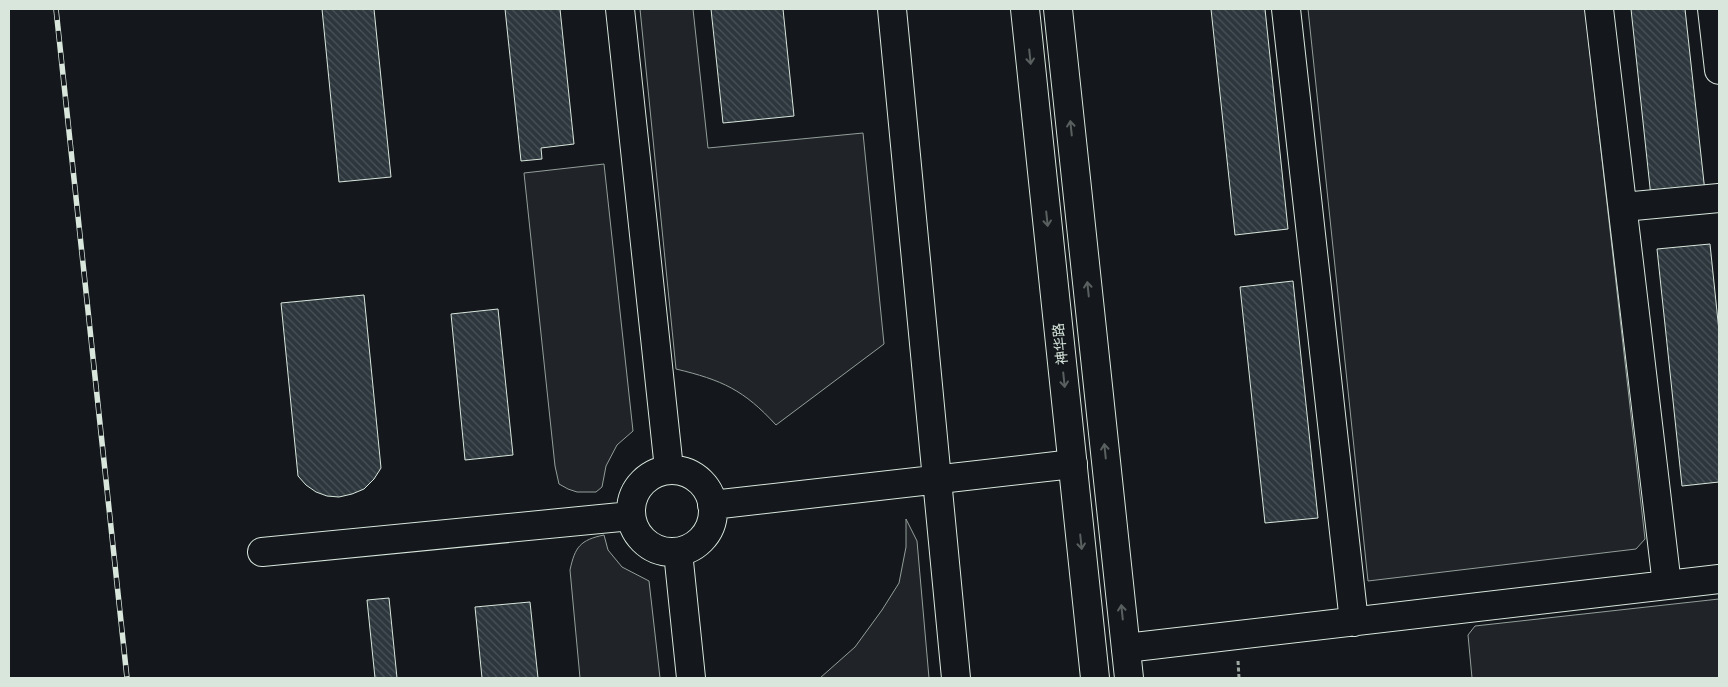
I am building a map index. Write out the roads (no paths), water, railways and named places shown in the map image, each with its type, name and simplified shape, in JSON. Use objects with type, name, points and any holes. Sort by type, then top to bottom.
[{"type":"main road","points":[[620,9],[669,469]]},
{"type":"main road","points":[[892,9],[956,678]]},
{"type":"main road","name":"神华路","points":[[1025,9],[1096,678]]},
{"type":"main road","points":[[1058,9],[1129,678]]},
{"type":"main road","points":[[1286,9],[1354,622]]},
{"type":"main road","points":[[1599,9],[1667,585]]},
{"type":"main road","points":[[1712,9],[1719,70]]},
{"type":"main road","points":[[1623,207],[1719,198]]},
{"type":"main road","points":[[712,505],[1073,464]]},
{"type":"main road","points":[[669,469],[683,470],[696,477],[706,486],[713,513],[710,527],[702,539],[691,548],[678,552],[659,550],[642,540],[635,529],[631,516],[636,490],[656,472],[669,469]]},
{"type":"main road","points":[[262,552],[631,516]]},
{"type":"main road","points":[[678,552],[691,678]]},
{"type":"main road","points":[[1126,648],[1719,579]]},
{"type":"railway","points":[[56,9],[127,678]]}]
